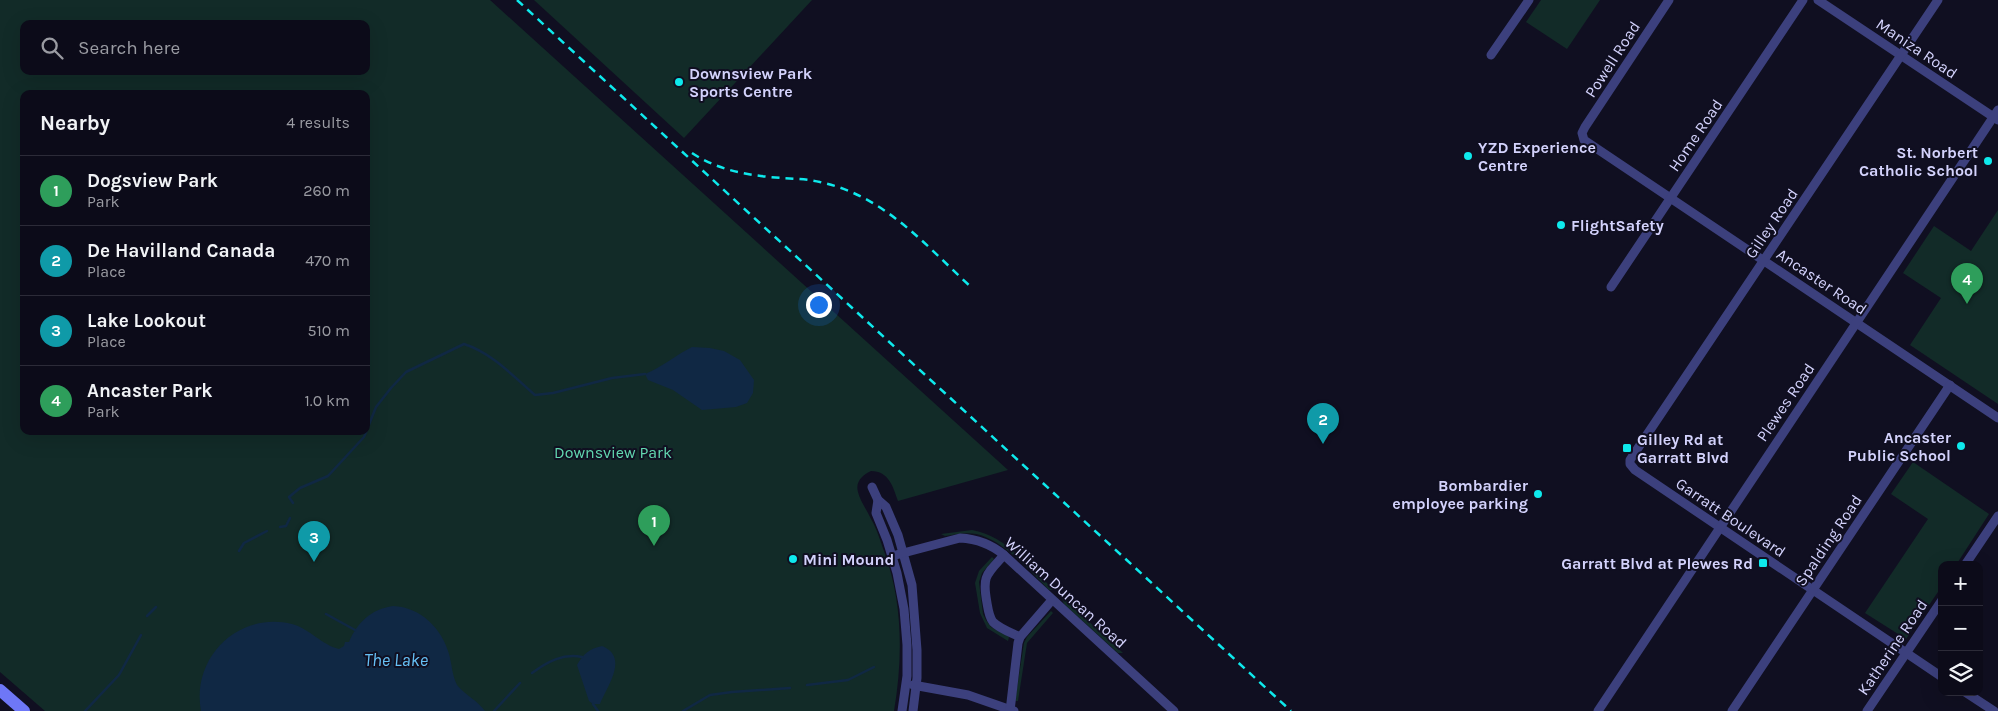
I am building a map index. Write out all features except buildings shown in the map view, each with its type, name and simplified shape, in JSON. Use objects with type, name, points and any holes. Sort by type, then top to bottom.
[{"type":"main road","points":[[0,690],[24,711]]},
{"type":"street","points":[[1491,55],[1529,0]]},
{"type":"street","name":"Powell Road","points":[[1582,135],[1585,126],[1668,0]]},
{"type":"street","name":"Home Road","points":[[1611,287],[1803,0]]},
{"type":"street","name":"Maniza Road","points":[[1818,0],[1996,116]]},
{"type":"street","name":"Gilley Road","points":[[1630,464],[1630,460],[1938,0]]},
{"type":"street","name":"Plewes Road","points":[[1598,711],[1996,116]]},
{"type":"street","name":"Ancaster Road","points":[[1582,135],[1587,142],[1998,418]]},
{"type":"street","name":"Spalding Road","points":[[1732,711],[1950,385]]},
{"type":"street","name":"Garratt Boulevard","points":[[1630,464],[1635,470],[1938,674]]},
{"type":"street","points":[[872,487],[878,500],[886,507],[903,553],[912,585],[917,650],[917,685],[913,711]]},
{"type":"street","points":[[878,500],[876,513],[892,556],[904,609],[908,645],[906,684],[902,711]]},
{"type":"street","points":[[1968,561],[1998,516]]},
{"type":"street","name":"William Duncan Road","points":[[892,556],[960,538],[971,538],[990,545],[1004,555],[1174,711]]},
{"type":"street","points":[[1004,555],[985,579],[984,585],[988,608],[990,618],[994,622],[1020,637]]},
{"type":"street","points":[[906,684],[968,695],[1011,710],[1020,637],[1052,600]]},
{"type":"street","name":"Katherine Road","points":[[1867,711],[1938,606]]},
{"type":"street","points":[[1971,696],[1994,711]]},
{"type":"green space","name":"Downsview Park","points":[[0,0],[490,0],[1008,470],[898,501],[889,481],[882,474],[871,471],[859,482],[857,488],[859,495],[878,535],[895,590],[900,651],[894,711],[45,711],[0,672]]},
{"type":"green space","name":"Downsview Park Sports Centre","points":[[534,0],[812,0],[684,138]]},
{"type":"green space","points":[[1541,0],[1600,0],[1567,49],[1526,22]]},
{"type":"green space","points":[[1998,210],[1998,404],[1910,345],[1941,298],[1903,273],[1934,226],[1971,251]]},
{"type":"green space","points":[[1913,462],[1989,514],[1959,561],[1938,561],[1938,592],[1906,639],[1865,613],[1928,519],[1891,494]]},
{"type":"green space","points":[[972,530],[984,533],[1007,546],[1054,590],[1049,590],[1006,549],[986,537],[972,533],[945,536],[941,534]]},
{"type":"green space","points":[[992,557],[994,559],[982,573],[979,582],[983,614],[991,627],[1009,637],[1008,641],[987,628],[980,613],[975,583],[979,571]]},
{"type":"green space","points":[[1061,596],[1123,653],[1118,653],[1064,604]]},
{"type":"green space","points":[[1051,611],[1053,613],[1027,643],[1018,701],[1015,701],[1024,643],[1027,637]]},
{"type":"water","points":[[692,347],[724,351],[740,360],[754,380],[753,393],[747,403],[736,407],[702,410],[673,390],[648,380],[645,374]]},
{"type":"water","name":"The Lake","points":[[393,606],[413,610],[436,628],[446,645],[457,685],[485,711],[201,711],[200,691],[204,673],[211,656],[223,642],[237,632],[254,625],[272,622],[292,624],[305,629],[327,644],[339,649],[344,646],[345,642],[349,642],[356,629],[366,618],[378,610]]},
{"type":"water","points":[[602,646],[610,651],[614,657],[614,672],[600,704],[593,704],[589,701],[577,665],[587,652]]},
{"type":"waterway","points":[[370,422],[376,407],[406,372],[464,344],[493,359],[535,395],[553,393],[612,378],[645,374]]},
{"type":"waterway","points":[[293,503],[289,497],[300,488],[328,476],[365,435]]},
{"type":"waterway","points":[[280,527],[286,526],[290,518]]},
{"type":"waterway","points":[[239,551],[244,543],[267,531]]},
{"type":"waterway","points":[[147,616],[156,607]]},
{"type":"waterway","points":[[326,614],[355,630]]},
{"type":"waterway","points":[[85,711],[119,675],[141,635]]},
{"type":"waterway","points":[[532,673],[543,665],[562,657],[582,657]]},
{"type":"waterway","points":[[807,685],[848,680],[874,667]]},
{"type":"waterway","points":[[494,711],[520,683]]},
{"type":"waterway","points":[[683,711],[710,695],[790,688]]},
{"type":"waterway","points":[[593,704],[598,711]]},
{"type":"railway","points":[[517,0],[1291,711]]},
{"type":"railway","points":[[692,153],[713,164],[736,172],[815,181],[865,198],[903,224],[971,287]]},
{"type":"place","name":"Downsview Park Sports Centre","points":[[679,82]]},
{"type":"place","name":"YZD Experience Centre","points":[[1468,156]]},
{"type":"place","name":"St. Norbert Catholic School","points":[[1988,161]]},
{"type":"place","name":"FlightSafety","points":[[1561,225]]},
{"type":"place","name":"Ancaster Park","points":[[1967,304]]},
{"type":"place","name":"De Havilland Canada","points":[[1323,444]]},
{"type":"place","name":"Ancaster Public School","points":[[1961,446]]},
{"type":"place","name":"Gilley Rd at Garratt Blvd","points":[[1627,448]]},
{"type":"place","name":"Bombardier employee parking","points":[[1538,494]]},
{"type":"place","name":"Dogsview Park","points":[[654,546]]},
{"type":"place","name":"Mini Mound","points":[[793,559]]},
{"type":"place","name":"Lake Lookout","points":[[314,562]]},
{"type":"place","name":"Garratt Blvd at Plewes Rd","points":[[1763,563]]}]
